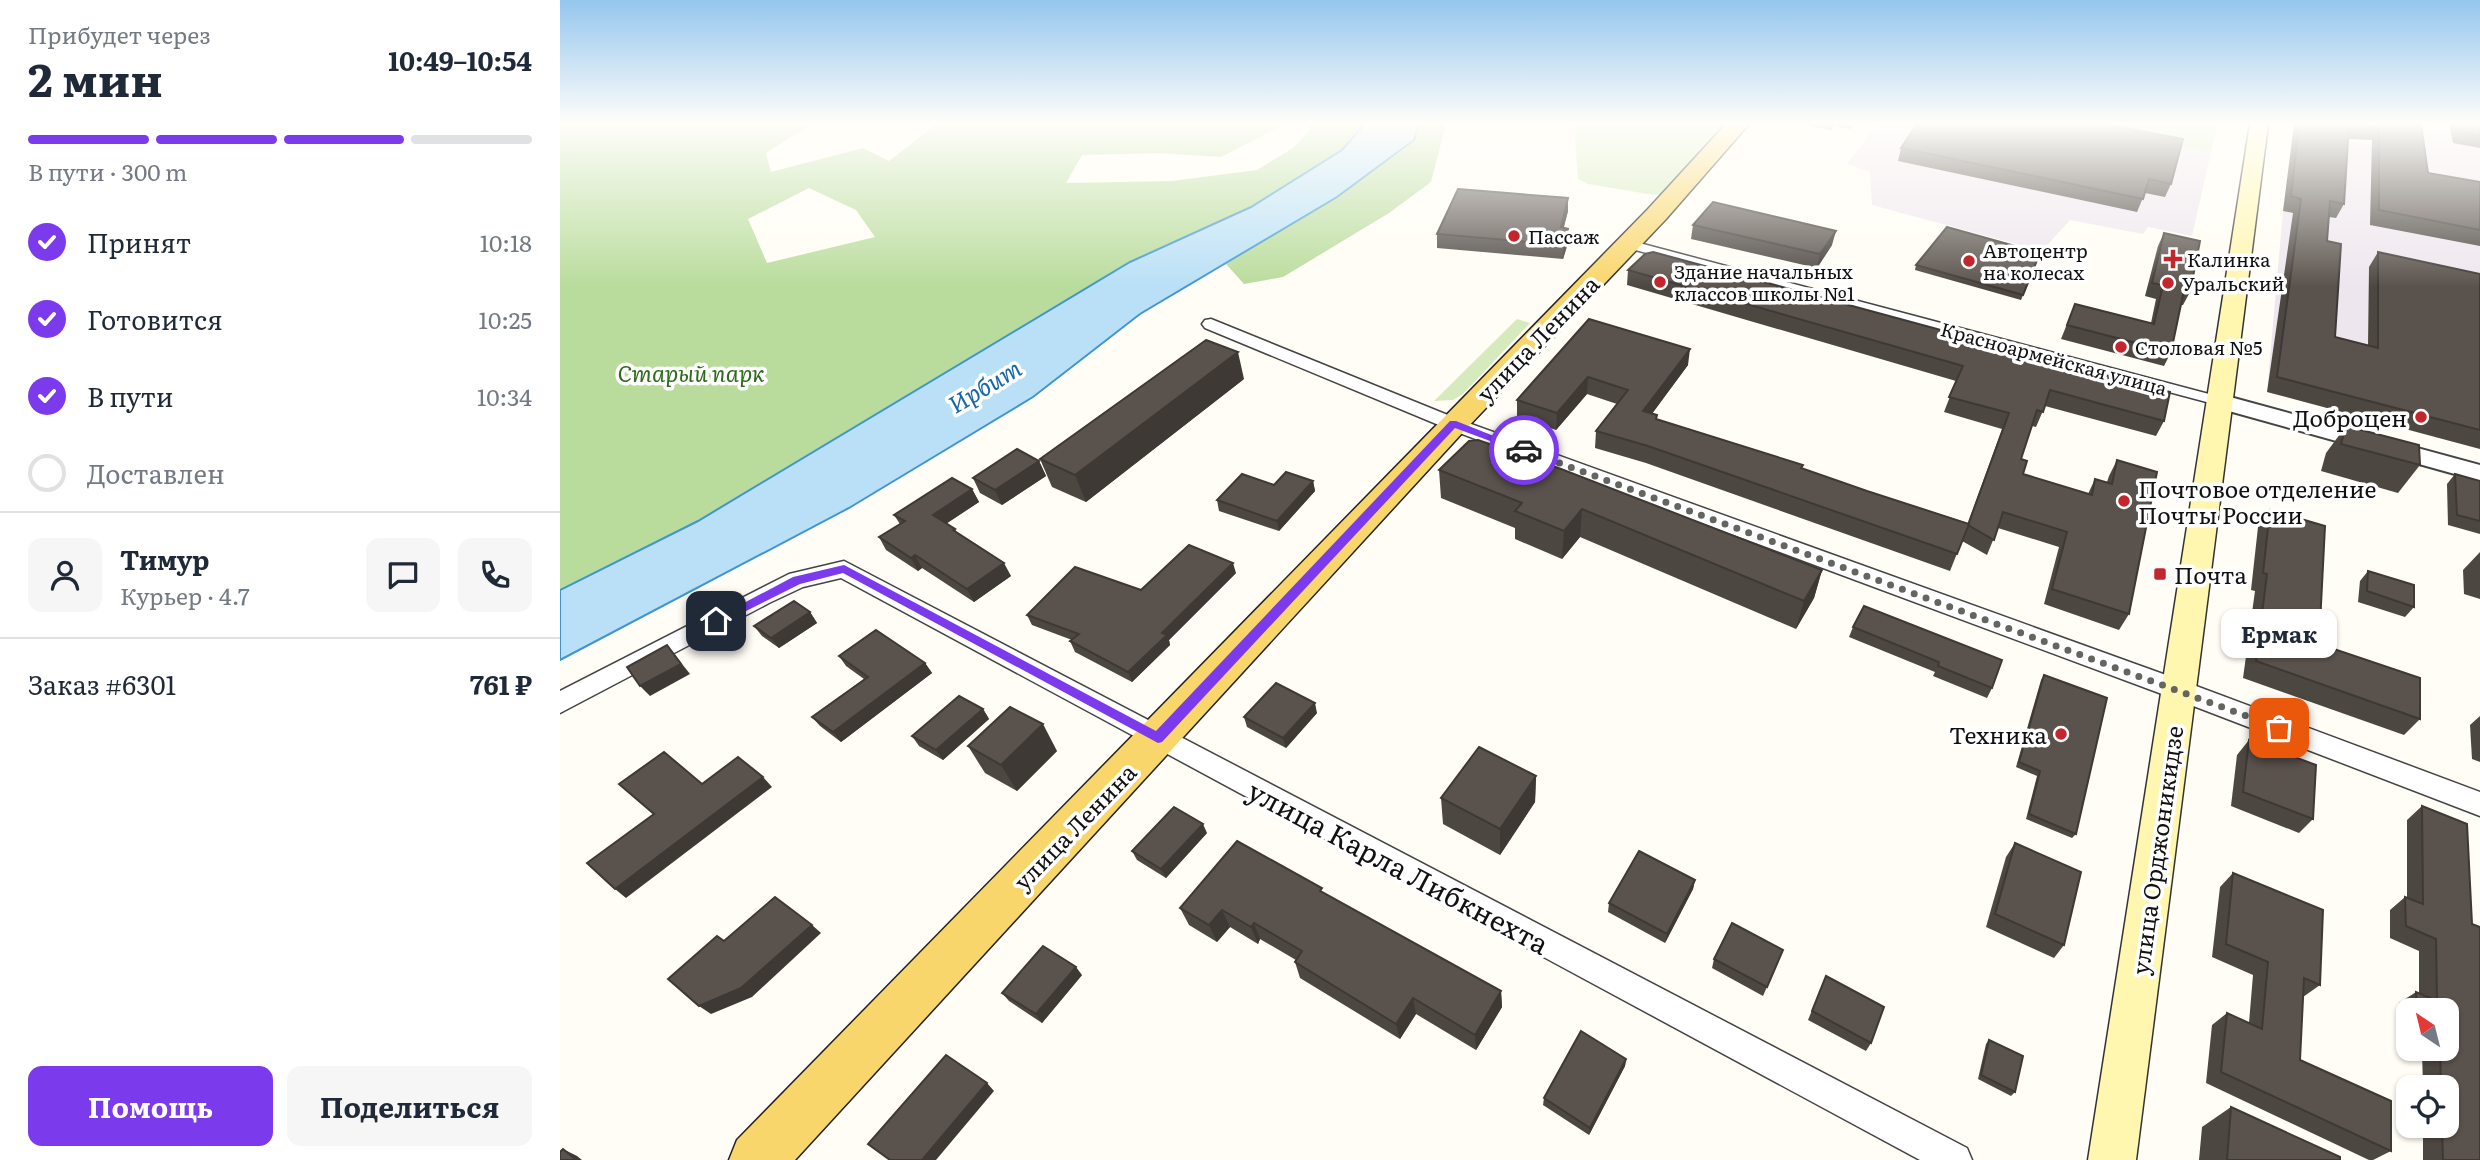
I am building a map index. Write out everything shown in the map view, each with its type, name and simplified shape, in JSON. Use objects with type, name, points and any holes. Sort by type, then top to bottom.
[{"type":"main road","name":"улица Ленина","points":[[757,1160],[1688,178]]},
{"type":"main road","name":"улица Орджоникидзе","points":[[2112,1160],[2251,178]]},
{"type":"street","name":"Красноармейская улица","points":[[1628,244],[2480,473]]},
{"type":"street","points":[[1211,324],[1453,424],[2179,690],[2480,804]]},
{"type":"street","name":"улица Карла Либкнехта","points":[[560,703],[797,580],[844,569],[1955,1160]]},
{"type":"shaded area","points":[[1870,178],[2205,178],[2192,236],[2148,227],[2143,234],[2070,220],[2042,251],[1872,205]]},
{"type":"shaded area","points":[[2328,178],[2480,178],[2480,449],[2267,392],[2283,211],[2322,218]]},
{"type":"green space","name":"Старый парк","points":[[560,178],[1069,178],[1066,183],[1194,178],[1297,178],[1251,207],[1130,262],[698,521],[560,590]],"holes":[[[809,188],[856,210],[875,237],[767,263],[748,219]]]},
{"type":"green space","points":[[1362,178],[1432,178],[1431,182],[1389,213],[1283,277],[1244,284],[1226,264],[1337,197]]},
{"type":"green space","points":[[1675,178],[1661,194],[1654,195],[1588,184],[1578,179]]},
{"type":"green space","points":[[1517,319],[1530,323],[1463,394],[1453,400],[1434,401]]},
{"type":"water","name":"Ирбит","points":[[1297,178],[1362,178],[1337,197],[1140,314],[1033,397],[849,508],[560,660],[560,590],[698,521],[1130,262],[1251,207]]},
{"type":"building","points":[[2044,178],[2173,178],[2171,184],[2149,179],[2143,199]]},
{"type":"building","points":[[2293,178],[2346,178],[2344,204],[2330,201],[2327,241],[2341,244],[2335,337],[2378,348],[2378,252],[2480,274],[2480,430],[2277,377],[2301,199],[2291,196]]},
{"type":"building","points":[[2379,178],[2458,178],[2480,182],[2480,230],[2379,210]]},
{"type":"building","name":"Пассаж","points":[[1458,189],[1568,198],[1561,227],[1568,229],[1563,245],[1437,234]]},
{"type":"building","points":[[1713,202],[1836,231],[1820,254],[1693,225]]},
{"type":"building","points":[[1947,227],[2040,253],[2023,295],[1916,265]]},
{"type":"building","points":[[2164,233],[2200,241],[2190,292],[2184,290],[2171,352],[2067,325],[2075,304],[2154,324],[2163,285],[2152,283]]},
{"type":"building","points":[[1653,252],[2170,392],[2164,421],[2050,390],[2043,412],[2037,410],[2021,459],[2027,461],[2023,474],[2092,495],[2095,479],[2112,484],[2117,460],[2157,472],[2129,614],[2052,589],[2067,532],[2003,512],[1994,540],[1968,525],[2009,413],[1949,397],[1963,366],[1628,270],[1645,254]]},
{"type":"building","points":[[1589,319],[1690,349],[1643,411],[1657,415],[1656,419],[1803,465],[1801,468],[1969,524],[1957,554],[1648,446],[1596,431],[1628,390],[1588,377],[1557,413],[1517,400]]},
{"type":"building","points":[[1206,340],[1238,352],[1075,475],[1040,459]]},
{"type":"building","points":[[2346,426],[2419,445],[2420,465],[2341,444]]},
{"type":"building","points":[[1478,440],[1561,469],[1822,570],[1804,601],[1582,509],[1564,531],[1515,511],[1522,503],[1439,470],[1469,441]]},
{"type":"building","points":[[1017,449],[1039,461],[995,490],[973,478]]},
{"type":"building","points":[[1286,472],[1313,481],[1277,521],[1217,500],[1242,474],[1274,485]]},
{"type":"building","points":[[2455,474],[2480,481],[2480,521],[2457,515]]},
{"type":"building","points":[[952,478],[972,489],[933,515],[1004,563],[967,589],[915,555],[911,558],[879,537],[905,521],[894,515]]},
{"type":"building","points":[[2270,510],[2325,526],[2319,644],[2420,678],[2420,719],[2256,661],[2267,574],[2263,573]]},
{"type":"building","points":[[1189,545],[1233,563],[1162,633],[1167,635],[1128,672],[1070,641],[1079,634],[1027,615],[1075,567],[1141,590]]},
{"type":"building","points":[[2368,571],[2414,585],[2414,607],[2367,591]]},
{"type":"building","points":[[794,601],[810,612],[771,638],[754,626]]},
{"type":"building","points":[[1864,606],[2002,660],[1992,688],[1938,666],[1939,662],[1853,627]]},
{"type":"building","points":[[876,630],[925,663],[833,732],[812,717],[868,677],[839,656]]},
{"type":"building","points":[[667,645],[681,664],[640,686],[627,667]]},
{"type":"building","points":[[2044,675],[2107,698],[2076,834],[2029,814],[2040,771],[2019,762]]},
{"type":"building","points":[[1276,683],[1315,703],[1283,738],[1244,717]]},
{"type":"building","points":[[959,696],[983,709],[936,750],[912,736]]},
{"type":"building","points":[[1010,707],[1043,724],[1001,765],[968,746]]},
{"type":"building","points":[[2249,740],[2316,765],[2313,819],[2243,792]]},
{"type":"building","points":[[1479,747],[1536,776],[1500,829],[1441,798]]},
{"type":"building","points":[[664,752],[702,784],[738,757],[763,777],[615,889],[587,863],[654,814],[619,784]]},
{"type":"building","points":[[2422,806],[2467,824],[2472,924],[2480,927],[2480,1160],[2443,1160],[2442,1138],[2459,1138],[2459,1075],[2441,1075],[2440,1061],[2459,1061],[2459,998],[2437,998],[2436,939],[2406,926],[2405,897],[2423,904]]},
{"type":"building","points":[[1174,807],[1203,824],[1161,869],[1132,851]]},
{"type":"building","points":[[1237,841],[1322,888],[1320,891],[1501,991],[1475,1035],[1413,998],[1396,1024],[1295,962],[1302,951],[1254,923],[1251,927],[1222,910],[1209,925],[1180,908]]},
{"type":"building","points":[[2015,843],[2081,872],[2064,945],[1995,914]]},
{"type":"building","points":[[1639,851],[1695,880],[1667,934],[1609,903]]},
{"type":"building","points":[[2233,873],[2323,910],[2320,985],[2304,978],[2300,1060],[2391,1101],[2391,1151],[2221,1072],[2227,1013],[2262,1029],[2268,962],[2226,944]]},
{"type":"building","points":[[775,897],[812,925],[741,988],[699,1006],[668,979],[717,936],[724,941]]},
{"type":"building","points":[[1732,923],[1783,950],[1767,987],[1714,959]]},
{"type":"building","points":[[1043,946],[1076,967],[1036,1014],[1002,993]]},
{"type":"building","points":[[1826,976],[1884,1007],[1871,1043],[1812,1011]]},
{"type":"building","points":[[2416,992],[2430,998],[2416,998]]},
{"type":"building","points":[[1581,1031],[1626,1059],[1590,1128],[1544,1098]]},
{"type":"building","points":[[1989,1040],[2023,1056],[2015,1092],[1981,1075]]},
{"type":"building","points":[[946,1055],[987,1083],[922,1160],[890,1160],[868,1144]]},
{"type":"building","points":[[2231,1107],[2340,1157],[2340,1160],[2227,1160]]},
{"type":"building","points":[[563,1149],[576,1160],[560,1160],[560,1152]]},
{"type":"way so far","points":[[1524,450],[2279,728]]},
{"type":"place","name":"Пассаж","points":[[1514,236]]},
{"type":"place","name":"Калинка","points":[[2173,259]]},
{"type":"place","name":"Автоцентр на колесах","points":[[1969,261]]},
{"type":"place","name":"Здание начальных классов школы №1","points":[[1660,282]]},
{"type":"place","name":"Уральский","points":[[2168,283]]},
{"type":"place","name":"Столовая №5","points":[[2121,347]]},
{"type":"place","name":"Доброцен","points":[[2421,417]]},
{"type":"place","name":"Почтовое отделение Почты России","points":[[2124,501]]},
{"type":"place","name":"Почта","points":[[2160,574]]},
{"type":"place","name":"Ермак","points":[[2279,728]]},
{"type":"place","name":"Техника","points":[[2061,734]]},
{"type":"route","points":[[716,621],[797,580],[844,569],[1158,738],[1453,424],[1524,450]]}]
